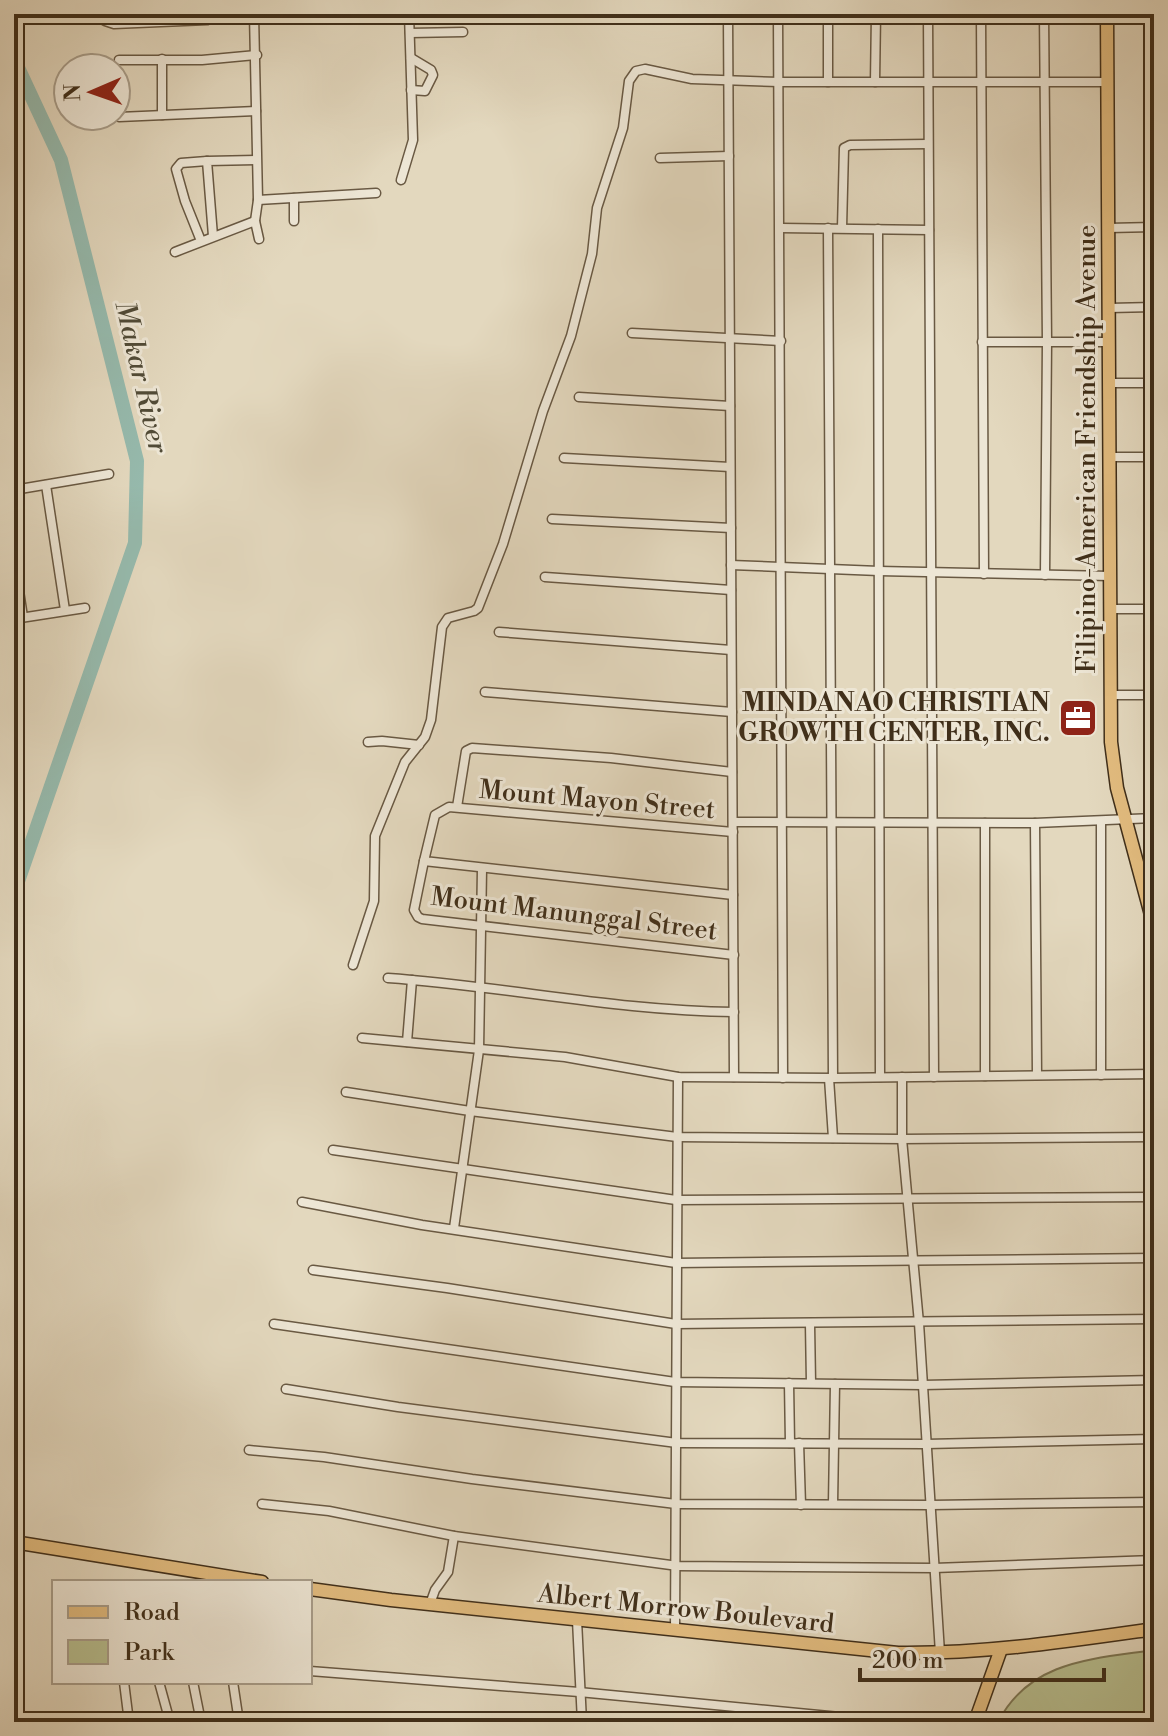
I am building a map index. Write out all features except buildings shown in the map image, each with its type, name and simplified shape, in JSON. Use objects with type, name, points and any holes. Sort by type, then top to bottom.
[{"type":"main road","name":"Filipino-American Friendship Avenue","points":[[1107,14],[1112,756],[1125,819],[1154,926]]},
{"type":"main road","points":[[14,1542],[218,1579]]},
{"type":"main road","name":"Albert Morrow Boulevard","points":[[312,1589],[882,1652],[940,1653],[1001,1649],[1154,1629]]},
{"type":"main road","points":[[975,1722],[1001,1649]]},
{"type":"street","points":[[103,14],[104,20],[110,24],[207,20],[219,14]]},
{"type":"street","points":[[254,14],[258,200],[255,221],[259,239]]},
{"type":"street","points":[[401,180],[412,147],[409,14]]},
{"type":"street","points":[[728,14],[734,1077]]},
{"type":"street","points":[[778,14],[783,1078]]},
{"type":"street","points":[[828,14],[828,82]]},
{"type":"street","points":[[875,82],[876,14]]},
{"type":"street","points":[[928,14],[934,1077]]},
{"type":"street","points":[[981,14],[984,574]]},
{"type":"street","points":[[1044,14],[1047,342],[1045,575]]},
{"type":"street","points":[[410,33],[463,32]]},
{"type":"street","points":[[132,60],[202,60],[257,55]]},
{"type":"street","points":[[411,58],[431,70],[433,75],[425,91],[411,90]]},
{"type":"street","points":[[162,59],[162,115]]},
{"type":"street","points":[[353,965],[374,901],[375,836],[405,762],[419,745],[431,720],[442,627],[448,618],[474,611],[482,603],[543,411],[571,336],[592,254],[597,208],[625,121],[629,81],[636,71],[645,69],[692,79],[779,82],[1107,82]]},
{"type":"street","points":[[132,116],[256,111]]},
{"type":"street","points":[[842,228],[844,148],[854,144],[928,144]]},
{"type":"street","points":[[660,158],[729,156]]},
{"type":"street","points":[[201,241],[176,169],[181,163],[256,160]]},
{"type":"street","points":[[207,161],[213,236]]},
{"type":"street","points":[[258,200],[376,193]]},
{"type":"street","points":[[294,198],[294,221]]},
{"type":"street","points":[[175,252],[255,221]]},
{"type":"street","points":[[1108,228],[1154,227]]},
{"type":"street","points":[[781,228],[929,230]]},
{"type":"street","points":[[828,228],[833,1138]]},
{"type":"street","points":[[878,229],[880,1077]]},
{"type":"street","points":[[1109,308],[1154,307]]},
{"type":"street","points":[[632,333],[781,341]]},
{"type":"street","points":[[982,342],[1109,342]]},
{"type":"street","points":[[1109,383],[1154,383]]},
{"type":"street","points":[[579,397],[730,406]]},
{"type":"street","points":[[1110,457],[1154,457]]},
{"type":"street","points":[[564,458],[730,467]]},
{"type":"street","points":[[14,490],[109,474]]},
{"type":"street","points":[[46,485],[65,610]]},
{"type":"street","points":[[552,519],[731,528]]},
{"type":"street","points":[[14,558],[19,618],[85,608]]},
{"type":"street","points":[[731,565],[1110,576]]},
{"type":"street","points":[[545,577],[731,590]]},
{"type":"street","points":[[1110,609],[1154,609]]},
{"type":"street","points":[[499,632],[731,650]]},
{"type":"street","points":[[485,692],[732,712]]},
{"type":"street","points":[[1111,695],[1154,695]]},
{"type":"street","points":[[368,742],[419,745]]},
{"type":"street","points":[[732,772],[611,758],[472,748],[466,751],[457,807],[443,808],[435,815],[424,861],[733,895]]},
{"type":"street","name":"Mount Mayon Street","points":[[457,807],[733,827],[783,822],[1035,823],[1154,818]]},
{"type":"street","points":[[1101,822],[1101,1075]]},
{"type":"street","points":[[985,823],[985,1076]]},
{"type":"street","points":[[1035,823],[1037,1075]]},
{"type":"street","name":"Mount Manunggal Street","points":[[424,861],[414,910],[418,917],[734,955]]},
{"type":"street","points":[[454,1228],[479,1050],[482,869]]},
{"type":"street","points":[[388,978],[481,986],[670,1010],[734,1012]]},
{"type":"street","points":[[407,1042],[412,980]]},
{"type":"street","points":[[362,1038],[598,1061],[678,1077],[1154,1074]]},
{"type":"street","points":[[675,1630],[678,1566],[675,1382],[678,1077]]},
{"type":"street","points":[[902,1077],[902,1139],[919,1323],[940,1653]]},
{"type":"street","points":[[346,1092],[677,1137],[1154,1137]]},
{"type":"street","points":[[333,1150],[676,1200],[1154,1197]]},
{"type":"street","points":[[302,1202],[422,1225],[676,1263],[1154,1258]]},
{"type":"street","points":[[313,1270],[676,1324],[1154,1319]]},
{"type":"street","points":[[274,1324],[675,1382],[923,1385],[1154,1380]]},
{"type":"street","points":[[810,1324],[811,1383]]},
{"type":"street","points":[[789,1383],[801,1505]]},
{"type":"street","points":[[833,1504],[835,1384]]},
{"type":"street","points":[[286,1389],[398,1407],[677,1443],[926,1444],[1154,1439]]},
{"type":"street","points":[[249,1450],[324,1457],[676,1504],[1154,1502]]},
{"type":"street","points":[[262,1504],[329,1511],[454,1536],[678,1566],[934,1568],[1154,1560]]},
{"type":"street","points":[[430,1604],[435,1590],[448,1572],[454,1536]]},
{"type":"street","points":[[577,1620],[582,1722]]},
{"type":"street","points":[[312,1671],[579,1692],[892,1722]]},
{"type":"street","points":[[124,1684],[129,1722]]},
{"type":"street","points":[[160,1684],[170,1722]]},
{"type":"street","points":[[193,1684],[201,1722]]},
{"type":"street","points":[[233,1684],[239,1721],[259,1722]]},
{"type":"green space","points":[[1154,1650],[1154,1722],[998,1722],[1011,1701],[1045,1674],[1086,1660]]},
{"type":"waterway","name":"Makar River","points":[[14,59],[61,160],[137,461],[135,543],[14,893]]},
{"type":"place","name":"MINDANAO CHRISTIAN GROWTH CENTER, INC.","points":[[1078,718]]}]
